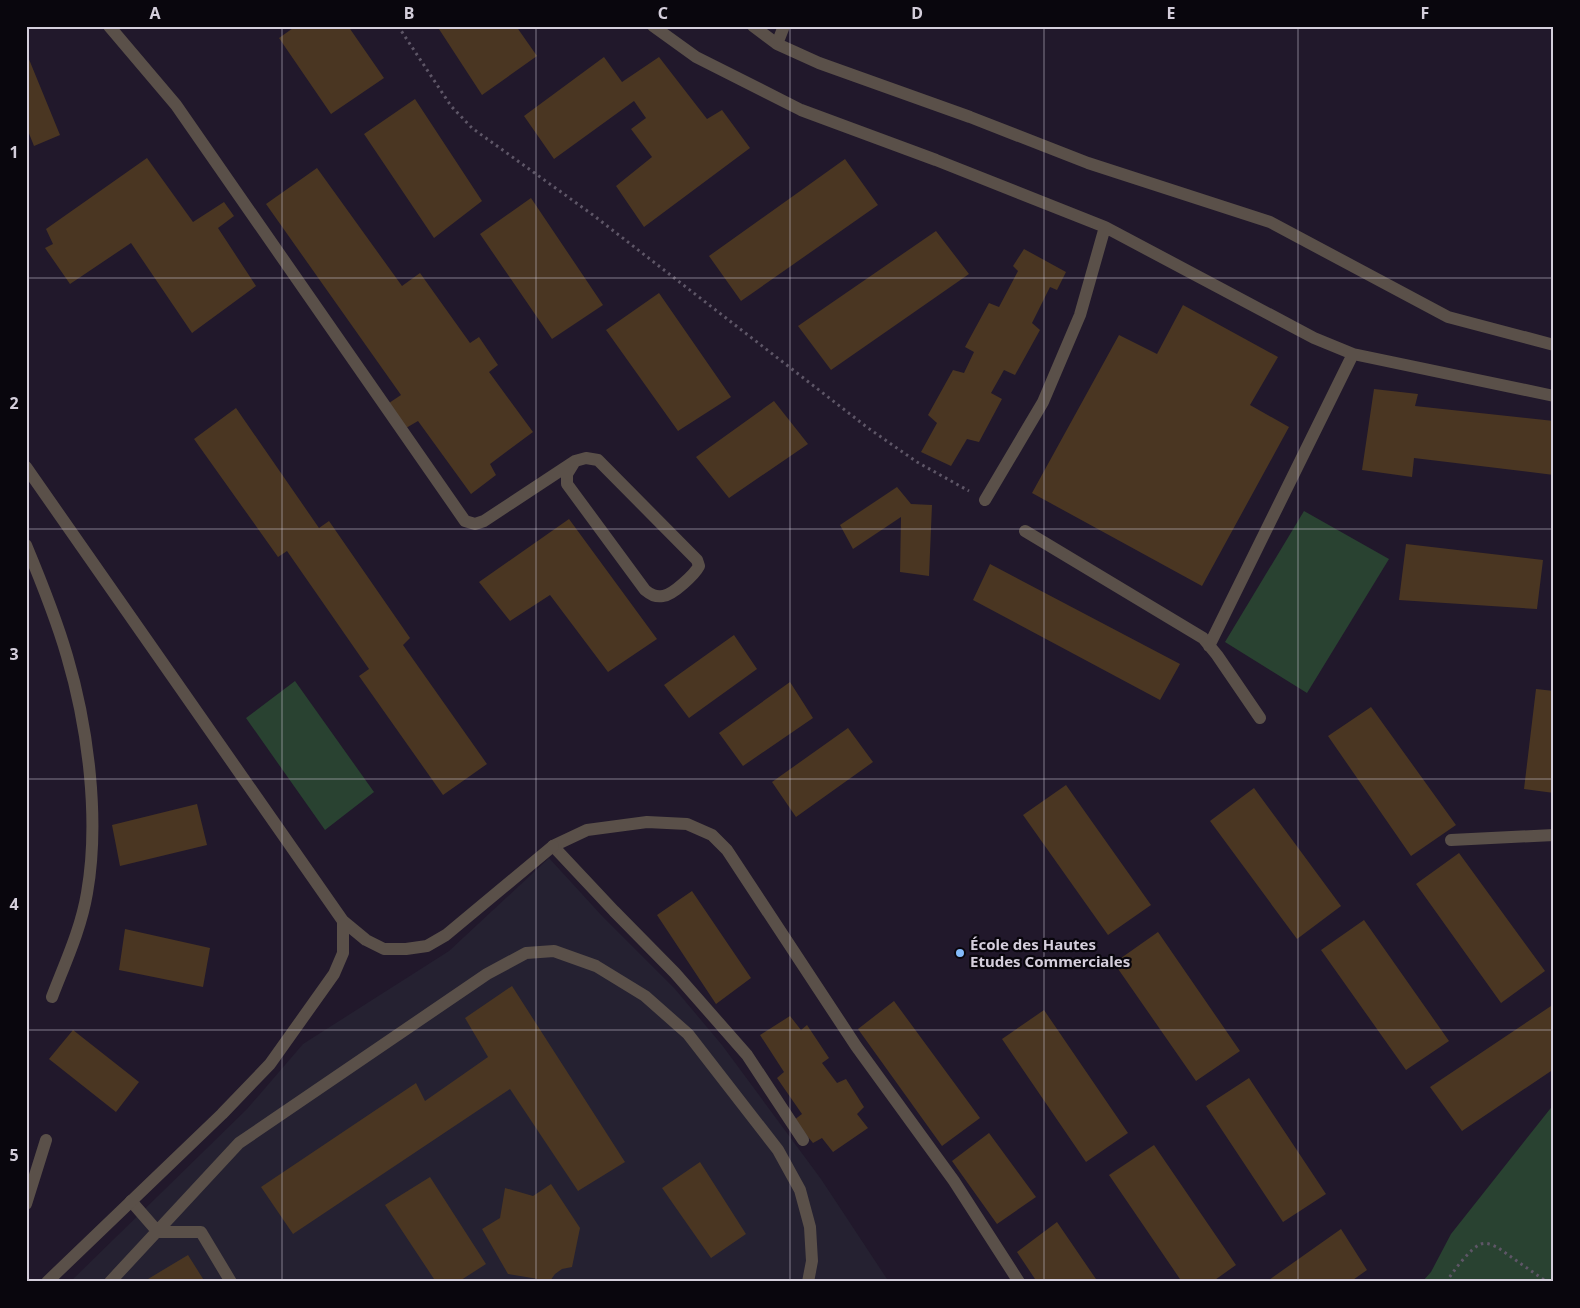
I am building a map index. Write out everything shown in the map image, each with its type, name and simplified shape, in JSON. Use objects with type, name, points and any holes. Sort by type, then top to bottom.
[{"type":"street","points":[[109,26],[176,105],[465,521],[475,524],[484,521],[575,461],[586,458],[598,460],[696,560],[699,566],[695,574],[666,596],[652,596],[645,590],[567,484],[567,474],[575,461]]},
{"type":"street","points":[[653,26],[696,57],[801,110],[936,160],[1105,227],[1314,338],[1353,354],[1554,396]]},
{"type":"street","points":[[753,26],[777,44],[819,63],[970,117],[1088,163],[1270,222],[1448,317],[1554,345]]},
{"type":"street","points":[[777,44],[784,26]]},
{"type":"street","points":[[985,500],[1042,402],[1058,367],[1080,315],[1105,227]]},
{"type":"street","points":[[1209,646],[1353,354]]},
{"type":"street","points":[[26,467],[343,921],[366,940],[384,949],[406,949],[427,946],[446,935],[553,846],[587,830],[647,822],[687,824],[712,834],[727,850],[856,1046],[954,1181],[1019,1282]]},
{"type":"street","points":[[1025,531],[1203,638],[1260,718]]},
{"type":"street","points":[[26,545],[67,656],[79,706],[90,776],[92,853],[87,894],[76,932],[52,997]]},
{"type":"street","points":[[1451,840],[1554,835]]},
{"type":"street","points":[[553,846],[676,973],[747,1055],[803,1140]]},
{"type":"street","points":[[47,1282],[222,1114],[270,1064],[334,974],[343,953],[343,921]]},
{"type":"street","points":[[110,1282],[239,1143],[487,974],[526,953],[554,951],[596,966],[645,996],[688,1034],[778,1150],[800,1190],[810,1227],[812,1261],[808,1282]]},
{"type":"street","points":[[26,1204],[46,1140]]},
{"type":"street","points":[[131,1201],[158,1232],[201,1232],[231,1282]]},
{"type":"path","points":[[398,26],[451,106],[472,128],[593,215],[868,428],[917,462],[985,500]]},
{"type":"path","points":[[1446,1282],[1463,1259],[1481,1244],[1497,1247],[1547,1282]]},
{"type":"shaded area","points":[[549,858],[603,917],[675,989],[722,1045],[821,1179],[889,1282],[70,1282],[247,1109],[303,1044],[449,951]]},
{"type":"green space","points":[[1304,511],[1389,559],[1307,693],[1225,642]]},
{"type":"green space","points":[[295,681],[374,792],[325,830],[246,718]]},
{"type":"green space","points":[[1554,1104],[1554,1282],[1422,1282],[1431,1272],[1451,1234]]},
{"type":"building","points":[[296,26],[348,26],[384,78],[331,114],[279,38]]},
{"type":"building","points":[[437,26],[516,26],[537,56],[482,95]]},
{"type":"building","points":[[26,52],[60,135],[34,146],[26,126]]},
{"type":"building","points":[[604,57],[622,82],[659,57],[707,119],[722,110],[750,148],[644,227],[616,186],[652,157],[631,129],[646,118],[634,101],[554,159],[524,116]]},
{"type":"building","points":[[415,99],[482,201],[434,238],[364,134]]},
{"type":"building","points":[[147,158],[193,222],[224,202],[234,216],[218,228],[256,286],[192,333],[131,243],[70,284],[45,248],[53,244],[46,229]]},
{"type":"building","points":[[845,159],[878,205],[741,301],[709,256]]},
{"type":"building","points":[[317,168],[402,286],[420,273],[470,343],[479,337],[498,365],[489,372],[533,432],[490,464],[496,475],[471,494],[418,421],[406,428],[389,403],[401,395],[266,204]]},
{"type":"building","points":[[531,198],[603,305],[552,339],[480,234]]},
{"type":"building","points":[[936,231],[969,274],[831,370],[798,326]]},
{"type":"building","points":[[1024,249],[1066,272],[1057,290],[1050,287],[1032,323],[1040,330],[1015,375],[1004,370],[991,393],[1002,399],[979,442],[967,439],[951,466],[921,452],[937,423],[928,415],[953,370],[964,373],[974,352],[965,347],[989,303],[999,307],[1018,271],[1013,266]]},
{"type":"building","points":[[659,293],[731,397],[678,431],[606,330]]},
{"type":"building","points":[[1183,305],[1278,357],[1250,405],[1289,427],[1202,586],[1032,493],[1119,335],[1157,354]]},
{"type":"building","points":[[1374,389],[1418,394],[1415,406],[1554,421],[1554,475],[1414,458],[1412,477],[1362,470]]},
{"type":"building","points":[[774,401],[808,444],[729,498],[696,457]]},
{"type":"building","points":[[236,408],[319,528],[329,521],[410,638],[403,645],[487,764],[443,795],[359,676],[369,669],[287,551],[278,557],[194,439]]},
{"type":"building","points":[[897,487],[911,504],[932,505],[929,576],[900,572],[901,517],[853,549],[840,525]]},
{"type":"building","points":[[569,519],[657,639],[608,672],[550,595],[510,621],[479,582]]},
{"type":"building","points":[[1406,544],[1543,560],[1537,609],[1399,600]]},
{"type":"building","points":[[990,564],[1180,664],[1160,700],[973,600]]},
{"type":"building","points":[[734,635],[757,669],[689,718],[664,685]]},
{"type":"building","points":[[790,682],[813,718],[743,766],[719,733]]},
{"type":"building","points":[[1536,689],[1554,691],[1554,793],[1524,789]]},
{"type":"building","points":[[1371,707],[1456,825],[1411,856],[1328,736]]},
{"type":"building","points":[[848,728],[873,762],[796,817],[772,782]]},
{"type":"building","points":[[1066,785],[1151,905],[1108,935],[1023,815]]},
{"type":"building","points":[[1254,788],[1341,906],[1297,939],[1210,821]]},
{"type":"building","points":[[197,804],[207,845],[120,866],[112,825]]},
{"type":"building","points":[[1459,853],[1545,971],[1501,1003],[1416,884]]},
{"type":"building","points":[[692,891],[751,978],[716,1004],[657,915]]},
{"type":"building","points":[[1364,920],[1449,1041],[1406,1070],[1321,950]]},
{"type":"building","points":[[125,929],[210,948],[203,987],[119,970]]},
{"type":"building","points":[[1158,932],[1240,1051],[1196,1081],[1114,963]]},
{"type":"building","points":[[512,986],[625,1162],[578,1191],[510,1089],[293,1234],[261,1187],[416,1083],[425,1101],[488,1057],[465,1018]]},
{"type":"building","points":[[894,1001],[980,1118],[942,1146],[858,1029]]},
{"type":"building","points":[[1554,1004],[1554,1069],[1462,1131],[1430,1087]]},
{"type":"building","points":[[1044,1010],[1128,1133],[1086,1162],[1002,1039]]},
{"type":"building","points":[[790,1016],[801,1030],[807,1025],[829,1058],[822,1063],[837,1083],[846,1079],[864,1107],[857,1114],[868,1128],[833,1152],[822,1138],[813,1143],[794,1120],[802,1114],[777,1078],[784,1072],[760,1035]]},
{"type":"building","points":[[73,1030],[139,1082],[116,1112],[49,1059]]},
{"type":"building","points":[[1249,1078],[1326,1194],[1283,1222],[1206,1106]]},
{"type":"building","points":[[989,1133],[1036,1197],[997,1224],[952,1161]]},
{"type":"building","points":[[1154,1145],[1236,1265],[1212,1282],[1182,1282],[1109,1175]]},
{"type":"building","points":[[700,1162],[746,1234],[711,1258],[662,1188]]},
{"type":"building","points":[[430,1177],[486,1264],[458,1282],[436,1282],[385,1205]]},
{"type":"building","points":[[551,1184],[580,1228],[572,1267],[562,1269],[550,1281],[508,1274],[482,1229],[500,1218],[505,1188],[533,1196]]},
{"type":"building","points":[[1057,1222],[1098,1282],[1037,1282],[1017,1252]]},
{"type":"building","points":[[1341,1229],[1367,1270],[1350,1282],[1266,1282]]},
{"type":"building","points":[[188,1255],[205,1282],[143,1282]]},
{"type":"place","name":"École des Hautes Etudes Commerciales","points":[[960,953]]}]
